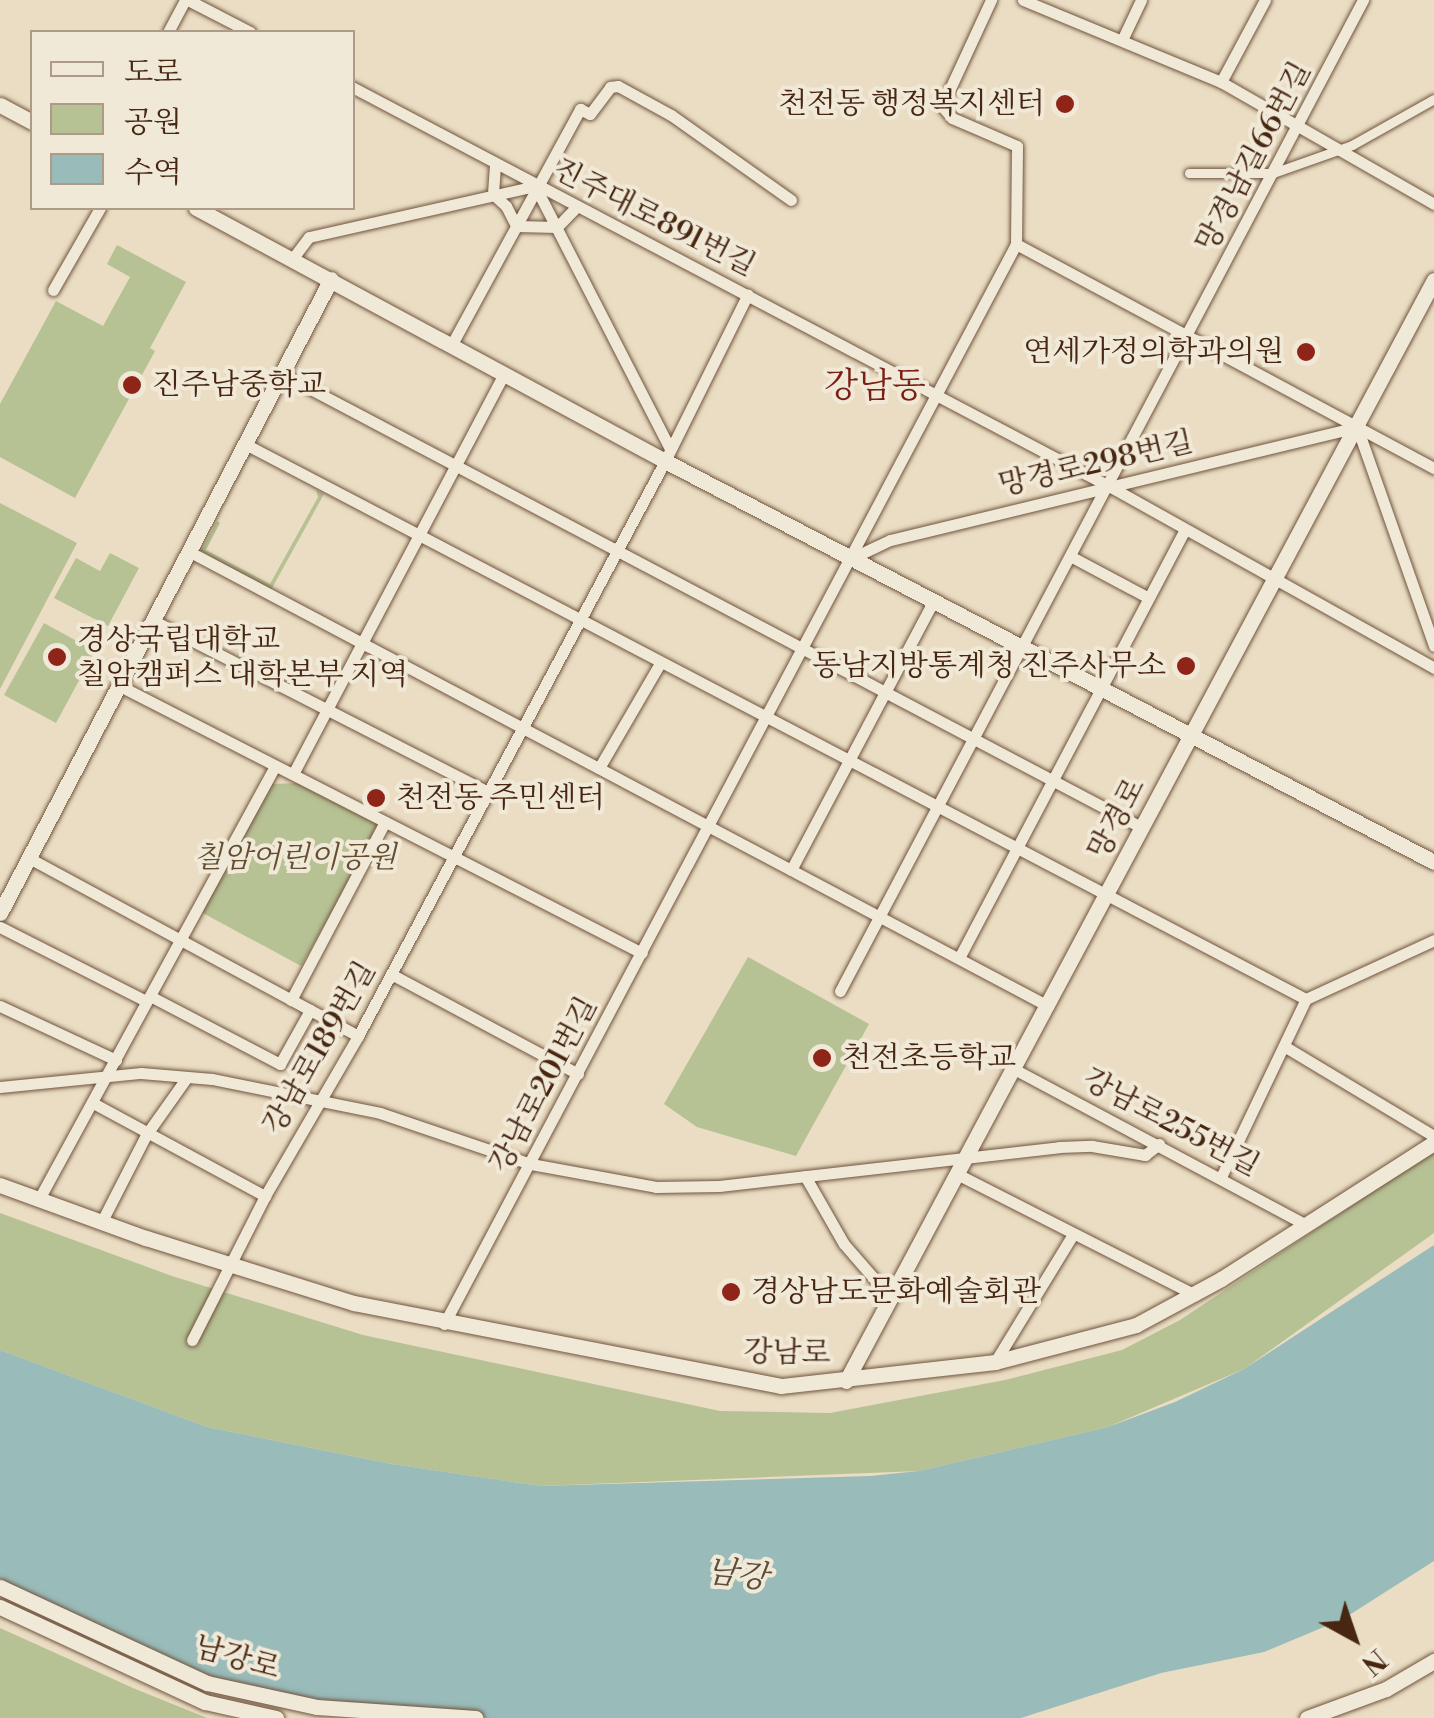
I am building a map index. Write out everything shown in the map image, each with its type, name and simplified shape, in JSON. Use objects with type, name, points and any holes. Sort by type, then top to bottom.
[{"type":"street","points":[[169,30],[187,0],[246,30]]},
{"type":"street","points":[[991,0],[942,106],[952,118],[1016,146],[1016,244],[1434,468]]},
{"type":"street","points":[[1022,0],[1046,4],[1221,82],[1343,148],[1434,204]]},
{"type":"street","points":[[1123,38],[1141,0]]},
{"type":"street","points":[[1221,82],[1265,0]]},
{"type":"street","name":"망경남길66번길","points":[[840,991],[1363,0]]},
{"type":"street","points":[[452,344],[580,109],[590,114],[601,95],[618,86],[671,115],[791,200]]},
{"type":"street","name":"진주대로891번길","points":[[355,89],[1107,486],[1434,668]]},
{"type":"street","points":[[1189,172],[1274,173],[1343,148],[1434,98]]},
{"type":"street","points":[[0,104],[30,121]]},
{"type":"street","points":[[493,194],[495,164]]},
{"type":"street","points":[[294,258],[310,237],[535,186]]},
{"type":"street","points":[[535,186],[667,455]]},
{"type":"street","points":[[493,194],[506,206],[516,226]]},
{"type":"street","points":[[516,226],[557,227],[576,208]]},
{"type":"street","points":[[53,290],[99,210]]},
{"type":"street","points":[[200,210],[504,374],[667,455],[1100,691],[1434,862]]},
{"type":"street","name":"강남로201번길","points":[[444,1324],[804,646],[932,396],[1016,244]]},
{"type":"street","points":[[0,913],[331,279]]},
{"type":"street","name":"망경로","points":[[846,1382],[1434,280]]},
{"type":"street","name":"강남로189번길","points":[[192,1340],[265,1196],[358,1036],[618,549],[748,294]]},
{"type":"street","points":[[293,774],[504,374]]},
{"type":"street","points":[[284,375],[974,735],[1144,828]]},
{"type":"street","points":[[1356,427],[1434,646]]},
{"type":"street","name":"망경로298번길","points":[[850,558],[890,540],[1107,486],[1309,442],[1356,427]]},
{"type":"street","points":[[247,446],[1106,898],[1306,999]]},
{"type":"street","points":[[959,958],[1185,530]]},
{"type":"street","points":[[190,552],[1048,1006]]},
{"type":"street","points":[[1070,556],[1149,598]]},
{"type":"street","points":[[791,870],[934,602]]},
{"type":"street","points":[[154,621],[488,792]]},
{"type":"street","points":[[598,768],[660,663]]},
{"type":"street","points":[[120,686],[642,953]]},
{"type":"street","points":[[39,1199],[275,766]]},
{"type":"street","name":"강남로189번길","points":[[291,1000],[385,822]]},
{"type":"street","points":[[29,858],[358,1036]]},
{"type":"street","points":[[0,927],[148,998]]},
{"type":"street","points":[[1221,1176],[1306,999],[1434,940]]},
{"type":"street","points":[[391,974],[578,1074]]},
{"type":"street","name":"강남로189번길","points":[[148,998],[280,1064],[310,1010]]},
{"type":"street","points":[[0,1006],[116,1060]]},
{"type":"street","points":[[1284,1046],[1434,1139]]},
{"type":"street","name":"강남로255번길","points":[[1014,1069],[1221,1176],[1304,1224]]},
{"type":"street","points":[[0,1087],[141,1073],[186,1077],[380,1113],[531,1164],[656,1187],[805,1176],[1076,1147],[1146,1155],[1160,1144]]},
{"type":"street","points":[[102,1221],[146,1135],[186,1077]]},
{"type":"street","points":[[93,1103],[265,1196]]},
{"type":"street","name":"강남로","points":[[0,1185],[354,1304],[781,1386],[846,1382],[995,1362],[1136,1325],[1195,1295],[1434,1139]]},
{"type":"street","points":[[957,1174],[1195,1295]]},
{"type":"street","points":[[805,1176],[844,1244],[891,1298]]},
{"type":"street","points":[[995,1362],[1073,1234]]},
{"type":"street","name":"남강로","points":[[0,1587],[207,1683],[318,1707],[476,1718]]},
{"type":"street","name":"남강로","points":[[0,1606],[205,1702],[276,1718]]},
{"type":"street","points":[[1317,1717],[1386,1689],[1434,1661]]},
{"type":"green space","points":[[117,245],[186,282],[150,348],[155,351],[75,498],[0,457],[0,404],[56,301],[103,326],[130,277],[107,264]]},
{"type":"green space","points":[[316,490],[324,494],[271,590],[201,551],[217,521],[220,523],[206,550],[270,584],[318,497]]},
{"type":"green space","points":[[0,503],[77,543],[0,689]]},
{"type":"green space","points":[[110,553],[139,568],[108,626],[54,598],[76,558],[100,571]]},
{"type":"green space","points":[[44,623],[95,651],[56,723],[4,695]]},
{"type":"green space","name":"칠암어린이공원","points":[[299,783],[380,826],[301,966],[201,912],[269,784]]},
{"type":"green space","points":[[748,957],[869,1024],[796,1156],[697,1127],[664,1104]]},
{"type":"green space","points":[[1434,1151],[1434,1233],[1244,1369],[1108,1427],[919,1471],[540,1486],[392,1464],[207,1427],[0,1350],[0,1213],[172,1276],[363,1335],[720,1411],[830,1413],[1005,1380],[1122,1350],[1180,1320]]},
{"type":"green space","points":[[0,1628],[133,1688],[207,1718],[0,1718]]},
{"type":"water","name":"남강","points":[[1434,1245],[1434,1561],[1343,1619],[1264,1652],[1161,1673],[1021,1718],[469,1718],[244,1696],[0,1588],[0,1350],[207,1427],[392,1464],[540,1486],[870,1476],[919,1471],[1108,1427],[1175,1402],[1244,1369]]},
{"type":"place","name":"천전동 행정복지센터","points":[[1065,104]]},
{"type":"place","name":"연세가정의학과의원","points":[[1306,352]]},
{"type":"place","name":"진주남중학교","points":[[132,385]]},
{"type":"place","name":"경상국립대학교 칠암캠퍼스 대학본부 지역","points":[[57,657]]},
{"type":"place","name":"동남지방통계청 진주사무소","points":[[1186,666]]},
{"type":"place","name":"천전동 주민센터","points":[[376,798]]},
{"type":"place","name":"천전초등학교","points":[[822,1058]]},
{"type":"place","name":"경상남도문화예술회관","points":[[731,1292]]},
{"type":"district","name":"강남동","points":[[875,387]]}]
